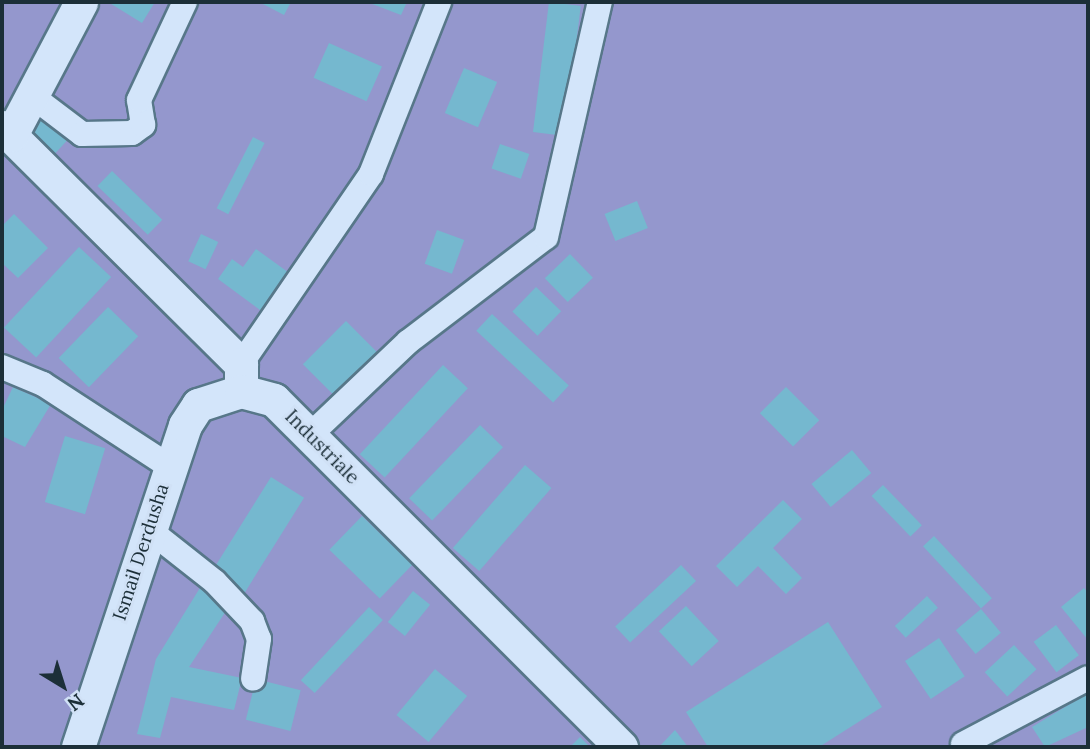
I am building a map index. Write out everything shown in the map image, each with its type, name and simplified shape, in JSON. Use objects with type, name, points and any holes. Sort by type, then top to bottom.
[{"type":"main road","points":[[6,131],[32,96],[81,2]]},
{"type":"main road","name":"Industriale","points":[[6,131],[241,377],[274,400],[310,435],[621,747]]},
{"type":"main road","name":"Ismail Derdusha","points":[[78,747],[169,466],[198,405],[241,377]]},
{"type":"street","points":[[32,96],[82,134],[132,133],[143,125],[139,100],[185,2]]},
{"type":"street","points":[[241,377],[371,174],[439,2]]},
{"type":"street","points":[[310,435],[408,342],[546,237],[600,2]]},
{"type":"street","points":[[2,367],[43,384],[169,466]]},
{"type":"street","points":[[148,529],[215,582],[251,621],[259,639],[253,679]]},
{"type":"street","points":[[962,744],[1088,678]]},
{"type":"shaded area","points":[[2,2],[1088,2],[1088,747],[2,747]]},
{"type":"building","points":[[108,2],[155,2],[142,23]]},
{"type":"building","points":[[259,2],[291,2],[284,15]]},
{"type":"building","points":[[367,2],[407,2],[401,15]]},
{"type":"building","points":[[549,2],[581,6],[565,136],[533,132]]},
{"type":"building","points":[[329,43],[382,67],[367,101],[314,78]]},
{"type":"building","points":[[464,68],[497,82],[478,127],[445,113]]},
{"type":"building","points":[[35,106],[69,138],[55,153],[21,121]]},
{"type":"building","points":[[253,137],[265,143],[228,214],[217,208]]},
{"type":"building","points":[[500,144],[529,154],[521,179],[492,169]]},
{"type":"building","points":[[112,171],[162,220],[148,235],[97,186]]},
{"type":"building","points":[[637,201],[648,228],[615,241],[605,214]]},
{"type":"building","points":[[14,214],[48,248],[18,278],[2,263],[2,226]]},
{"type":"building","points":[[437,230],[464,240],[452,274],[425,264]]},
{"type":"building","points":[[201,234],[218,242],[206,269],[188,261]]},
{"type":"building","points":[[79,247],[111,277],[36,357],[4,327]]},
{"type":"building","points":[[256,249],[292,275],[264,313],[218,279],[232,259],[243,267]]},
{"type":"building","points":[[570,254],[593,278],[568,302],[545,278]]},
{"type":"building","points":[[536,287],[561,311],[538,336],[512,311]]},
{"type":"building","points":[[108,307],[138,336],[89,387],[59,358]]},
{"type":"building","points":[[492,314],[569,386],[553,402],[476,331]]},
{"type":"building","points":[[346,321],[381,356],[338,399],[303,364]]},
{"type":"building","points":[[443,365],[468,388],[385,477],[360,454]]},
{"type":"building","points":[[13,387],[51,404],[25,447],[2,436],[2,410]]},
{"type":"building","points":[[786,387],[819,420],[793,446],[760,413]]},
{"type":"building","points":[[480,425],[503,447],[432,521],[409,498]]},
{"type":"building","points":[[65,436],[105,448],[85,514],[45,502]]},
{"type":"building","points":[[852,450],[871,473],[831,507],[811,484]]},
{"type":"building","points":[[525,465],[551,488],[479,571],[453,548]]},
{"type":"building","points":[[271,477],[304,498],[245,593],[212,572]]},
{"type":"building","points":[[883,485],[922,525],[910,536],[871,496]]},
{"type":"building","points":[[783,500],[802,519],[773,548],[802,578],[786,594],[758,566],[737,587],[716,566]]},
{"type":"building","points":[[362,516],[412,565],[380,598],[329,550]]},
{"type":"building","points":[[934,536],[992,598],[981,608],[923,546]]},
{"type":"building","points":[[681,565],[696,581],[630,642],[615,626]]},
{"type":"building","points":[[203,583],[228,608],[189,667],[242,678],[234,710],[171,697],[160,738],[137,734],[156,659]]},
{"type":"building","points":[[1084,588],[1088,593],[1088,640],[1061,607]]},
{"type":"building","points":[[413,591],[430,605],[405,636],[388,622]]},
{"type":"building","points":[[927,596],[938,608],[906,638],[895,626]]},
{"type":"building","points":[[686,606],[719,641],[692,666],[659,631]]},
{"type":"building","points":[[369,607],[383,620],[315,693],[301,680]]},
{"type":"building","points":[[981,609],[1001,633],[976,654],[956,630]]},
{"type":"building","points":[[828,622],[882,707],[819,747],[708,747],[686,712]]},
{"type":"building","points":[[1056,625],[1079,655],[1057,672],[1034,642]]},
{"type":"building","points":[[939,638],[965,676],[931,699],[905,661]]},
{"type":"building","points":[[1014,645],[1037,669],[1007,696],[985,672]]},
{"type":"building","points":[[435,669],[467,696],[429,742],[396,715]]},
{"type":"building","points":[[256,679],[301,690],[290,731],[246,720]]},
{"type":"building","points":[[1088,693],[1088,727],[1045,747],[1032,727]]},
{"type":"building","points":[[675,730],[688,747],[659,747]]},
{"type":"building","points":[[580,737],[590,747],[570,747]]}]
